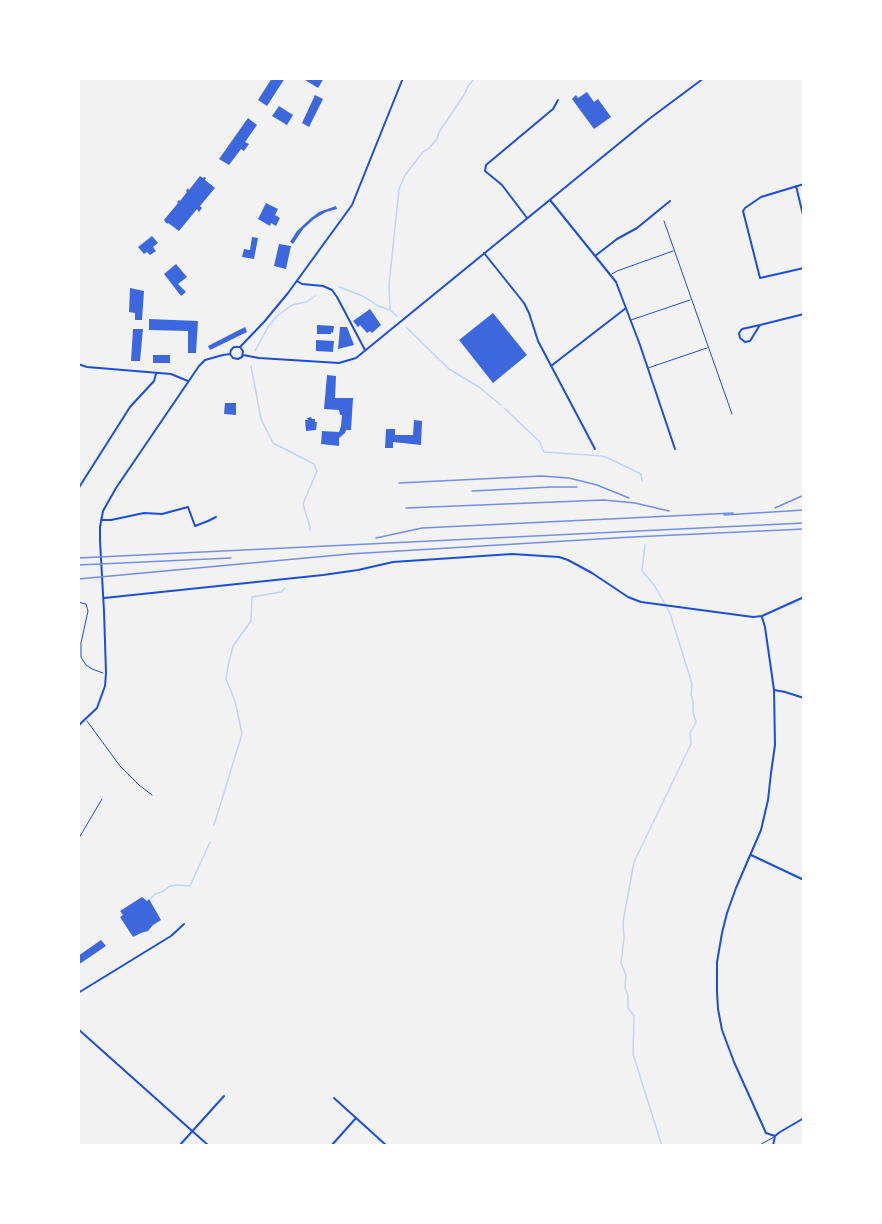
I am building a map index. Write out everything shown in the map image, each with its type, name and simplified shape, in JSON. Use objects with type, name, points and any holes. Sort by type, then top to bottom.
[{"type":"street","points":[[230,354],[234,347],[240,347],[264,322],[345,215],[355,199],[403,78]]},
{"type":"street","points":[[230,354],[236,359],[243,355],[339,363],[351,360],[649,119],[704,78]]},
{"type":"street","points":[[527,218],[502,185],[485,171],[486,165],[553,109],[558,100]]},
{"type":"street","points":[[804,184],[761,197],[743,211],[760,278],[804,268]]},
{"type":"street","points":[[796,186],[804,219]]},
{"type":"street","points":[[550,200],[616,282],[675,448]]},
{"type":"street","points":[[595,256],[617,239],[637,228],[670,201]]},
{"type":"street","points":[[484,253],[524,303],[550,366],[595,449]]},
{"type":"street","points":[[297,281],[332,290],[365,350]]},
{"type":"street","points":[[550,366],[626,308]]},
{"type":"street","points":[[760,325],[750,340],[745,342],[740,338],[739,333],[742,329],[804,315]]},
{"type":"street","points":[[240,347],[243,355]]},
{"type":"street","points":[[78,726],[97,708],[105,686],[100,541],[101,520],[108,501],[198,366],[205,360],[230,354]]},
{"type":"street","points":[[78,371],[79,364],[87,367],[171,374],[188,381]]},
{"type":"street","points":[[78,489],[130,407],[154,381],[156,374]]},
{"type":"street","points":[[101,520],[144,513],[162,514],[188,507],[195,526],[216,517]]},
{"type":"street","points":[[103,598],[332,574],[393,562],[530,555],[559,556],[592,573],[634,600],[671,606],[745,616],[762,616],[804,597]]},
{"type":"street","points":[[762,616],[774,690],[775,746],[762,825],[736,888],[722,933],[717,962],[718,1009],[722,1030],[734,1062],[766,1133],[775,1136]]},
{"type":"street","points":[[774,690],[804,698]]},
{"type":"street","points":[[751,855],[804,880]]},
{"type":"street","points":[[78,993],[171,936],[184,924]]},
{"type":"street","points":[[78,1029],[209,1146]]},
{"type":"street","points":[[179,1146],[224,1096]]},
{"type":"street","points":[[334,1098],[387,1146]]},
{"type":"street","points":[[331,1146],[356,1118]]},
{"type":"street","points":[[773,1146],[775,1136],[780,1131],[804,1118]]},
{"type":"lane","points":[[664,221],[732,414]]},
{"type":"lane","points":[[611,275],[675,250]]},
{"type":"lane","points":[[631,320],[692,299]]},
{"type":"lane","points":[[648,368],[709,347]]},
{"type":"lane","points":[[78,602],[86,604],[88,611],[81,643],[81,657],[92,669],[106,673]]},
{"type":"lane","points":[[86,720],[120,766],[152,795]]},
{"type":"lane","points":[[758,1146],[775,1136]]},
{"type":"path","points":[[79,838],[102,799]]},
{"type":"building","points":[[272,78],[285,78],[267,106],[258,100]]},
{"type":"building","points":[[302,78],[324,78],[318,88]]},
{"type":"building","points":[[587,92],[594,102],[598,99],[611,117],[594,129],[572,99],[576,95],[578,98]]},
{"type":"building","points":[[315,95],[323,99],[309,127],[302,123]]},
{"type":"building","points":[[279,106],[293,115],[287,125],[272,116]]},
{"type":"building","points":[[248,118],[257,125],[245,142],[249,144],[244,151],[241,149],[229,165],[219,159]]},
{"type":"building","points":[[200,176],[206,178],[205,180],[215,188],[200,206],[202,208],[199,212],[197,209],[179,231],[164,220]]},
{"type":"building","points":[[266,203],[278,209],[275,215],[280,218],[276,226],[271,223],[270,226],[258,219]]},
{"type":"building","points":[[336,206],[337,209],[314,219],[303,229],[293,244],[290,242],[297,231],[311,218],[319,212]]},
{"type":"building","points":[[152,236],[158,243],[153,247],[156,251],[150,255],[147,252],[144,254],[138,247]]},
{"type":"building","points":[[252,237],[258,238],[254,259],[242,257],[244,249],[250,250]]},
{"type":"building","points":[[279,244],[291,246],[286,269],[274,266]]},
{"type":"building","points":[[176,264],[187,277],[178,284],[186,292],[181,296],[164,274]]},
{"type":"building","points":[[130,288],[144,291],[142,320],[135,320],[135,313],[129,312]]},
{"type":"building","points":[[370,309],[381,325],[372,333],[370,331],[367,333],[353,321]]},
{"type":"building","points":[[493,313],[527,355],[493,383],[459,340]]},
{"type":"building","points":[[149,319],[198,321],[196,353],[188,353],[188,331],[149,330]]},
{"type":"building","points":[[317,325],[334,326],[333,333],[317,334]]},
{"type":"building","points":[[245,327],[247,332],[210,350],[208,346]]},
{"type":"building","points":[[340,327],[347,327],[354,345],[338,349]]},
{"type":"building","points":[[133,329],[143,329],[140,361],[131,361]]},
{"type":"building","points":[[316,340],[334,341],[333,352],[316,351]]},
{"type":"building","points":[[153,355],[170,355],[170,363],[153,363]]},
{"type":"building","points":[[327,375],[336,376],[335,398],[353,398],[351,430],[346,430],[339,438],[339,446],[321,444],[322,431],[339,432],[342,415],[339,410],[324,409]]},
{"type":"building","points":[[225,403],[236,403],[236,415],[224,414]]},
{"type":"building","points":[[311,417],[317,422],[316,430],[306,431],[305,420]]},
{"type":"building","points":[[414,420],[422,421],[421,445],[393,442],[393,448],[385,448],[386,429],[395,429],[395,435],[413,435]]},
{"type":"building","points":[[142,897],[147,901],[149,899],[161,920],[148,931],[133,937],[120,917],[123,915],[120,911]]},
{"type":"building","points":[[101,940],[106,946],[78,965],[78,956]]},
{"type":"waterway","points":[[397,316],[390,310],[389,285],[399,189],[405,175],[423,152],[437,139],[439,132],[475,78]]},
{"type":"waterway","points":[[339,287],[390,310]]},
{"type":"waterway","points":[[255,351],[277,316],[292,305],[306,302],[315,296]]},
{"type":"waterway","points":[[406,327],[449,369],[479,387],[501,405]]},
{"type":"waterway","points":[[251,366],[261,419],[273,443],[314,464],[317,471],[303,504],[310,530]]},
{"type":"waterway","points":[[504,408],[539,441],[544,452],[602,456],[641,474],[642,481]]},
{"type":"waterway","points":[[645,545],[642,571],[654,585],[670,613],[692,684],[691,694],[696,722],[690,733],[691,744],[634,862],[623,922],[624,939],[621,963],[626,975],[628,1008],[634,1016],[633,1054],[662,1146]]},
{"type":"waterway","points":[[214,825],[242,734],[235,701],[226,679],[233,646],[251,621],[252,597],[281,592],[285,588]]},
{"type":"waterway","points":[[151,898],[170,886],[190,886],[210,842]]},
{"type":"tram line","points":[[78,579],[349,554],[804,529]]},
{"type":"tram line","points":[[78,565],[231,558]]},
{"type":"railway","points":[[399,483],[541,476],[569,478],[597,485],[629,498]]},
{"type":"railway","points":[[472,491],[577,487]]},
{"type":"railway","points":[[775,508],[804,495]]},
{"type":"railway","points":[[406,508],[604,500],[635,503],[669,511]]},
{"type":"railway","points":[[724,515],[804,510]]},
{"type":"railway","points":[[376,538],[422,528],[733,513]]},
{"type":"railway","points":[[78,558],[804,523]]}]
